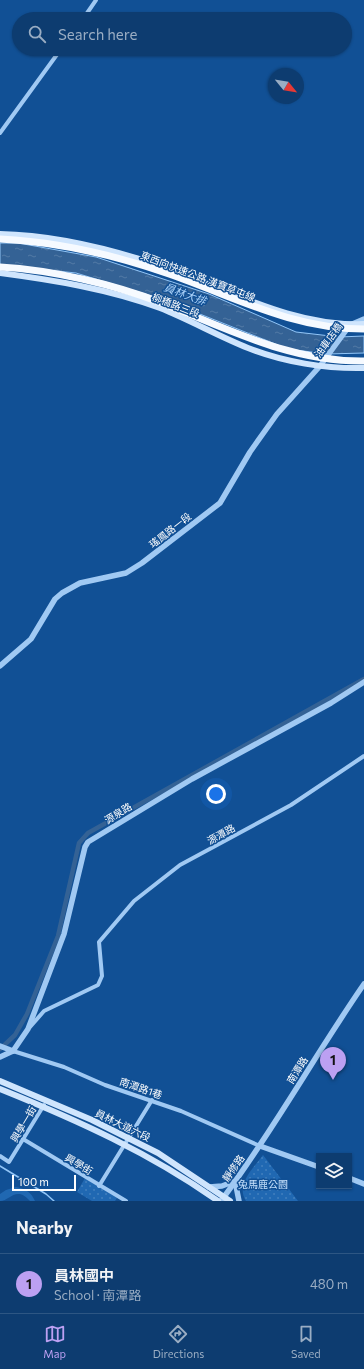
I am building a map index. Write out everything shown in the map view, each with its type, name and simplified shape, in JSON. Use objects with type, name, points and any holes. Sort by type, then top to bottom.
[{"type":"highway","name":"東西向快速公路 漢寶草屯線","points":[[0,239],[65,246],[120,258],[171,274],[281,317],[324,326],[364,329]]},
{"type":"highway","points":[[0,267],[35,270],[106,285],[161,303],[252,340],[297,354],[340,361],[364,361]]},
{"type":"main road","points":[[0,234],[71,242],[122,254],[149,262],[300,317],[350,325],[364,324]]},
{"type":"main road","name":"柳橋路三段","points":[[0,274],[60,283],[158,308],[196,323],[249,348],[273,356],[320,366],[364,368]]},
{"type":"main road","name":"員林大道六段","points":[[0,1081],[129,1138],[158,1153],[209,1187],[225,1200]]},
{"type":"main road","name":"員林大道六段","points":[[0,1089],[44,1106],[125,1144],[189,1180],[218,1201]]},
{"type":"street","points":[[88,12],[96,0]]},
{"type":"street","points":[[0,133],[56,56]]},
{"type":"street","points":[[350,325],[364,319]]},
{"type":"street","name":"油車店橋","points":[[320,366],[350,325]]},
{"type":"street","name":"瑤鳳路一段","points":[[0,666],[31,639],[54,599],[58,596],[80,583],[126,572],[142,563],[220,503],[250,452],[277,414],[320,366]]},
{"type":"street","name":"源泉路","points":[[13,1051],[28,1028],[64,934],[85,847],[88,842],[192,779],[331,703],[364,682]]},
{"type":"street","name":"源潭路","points":[[28,1028],[44,1011],[98,985],[102,976],[99,942],[134,901],[180,866],[291,805],[364,756]]},
{"type":"street","name":"南潭路","points":[[260,1146],[364,984]]},
{"type":"street","points":[[0,1046],[13,1051]]},
{"type":"street","points":[[0,1057],[13,1051]]},
{"type":"street","name":"南潭路1巷","points":[[13,1051],[64,1067],[105,1084],[152,1100],[260,1146]]},
{"type":"street","points":[[99,1186],[152,1100]]},
{"type":"street","name":"興學一街","points":[[0,1156],[9,1162],[44,1106]]},
{"type":"street","name":"興學街","points":[[23,1139],[126,1201]]},
{"type":"street","points":[[260,1146],[316,1166]]},
{"type":"street","name":"靜修路","points":[[225,1200],[235,1181],[260,1146]]},
{"type":"street","points":[[352,1179],[364,1184]]},
{"type":"street","points":[[209,1187],[222,1186],[235,1181],[239,1201]]},
{"type":"green space","name":"兔馬鹿公園","points":[[263,1155],[298,1201],[246,1201],[243,1195],[244,1182]]},
{"type":"green space","points":[[85,1178],[117,1198],[115,1201],[92,1201],[77,1192]]},
{"type":"green space","points":[[16,1187],[28,1191],[35,1201],[30,1201],[25,1196],[17,1194],[0,1201],[0,1194],[6,1190]]},
{"type":"water","name":"員林大排","points":[[0,243],[18,243],[96,257],[209,294],[296,332],[339,337],[364,336],[364,353],[327,354],[288,349],[162,299],[76,273],[0,265]]},
{"type":"waterway","points":[[0,1049],[15,1035],[27,1014],[58,936],[79,843],[88,833],[364,679]]},
{"type":"waterway","points":[[0,1166],[46,1194],[54,1201]]},
{"type":"place","name":"員林國中","points":[[333,1080]]}]
